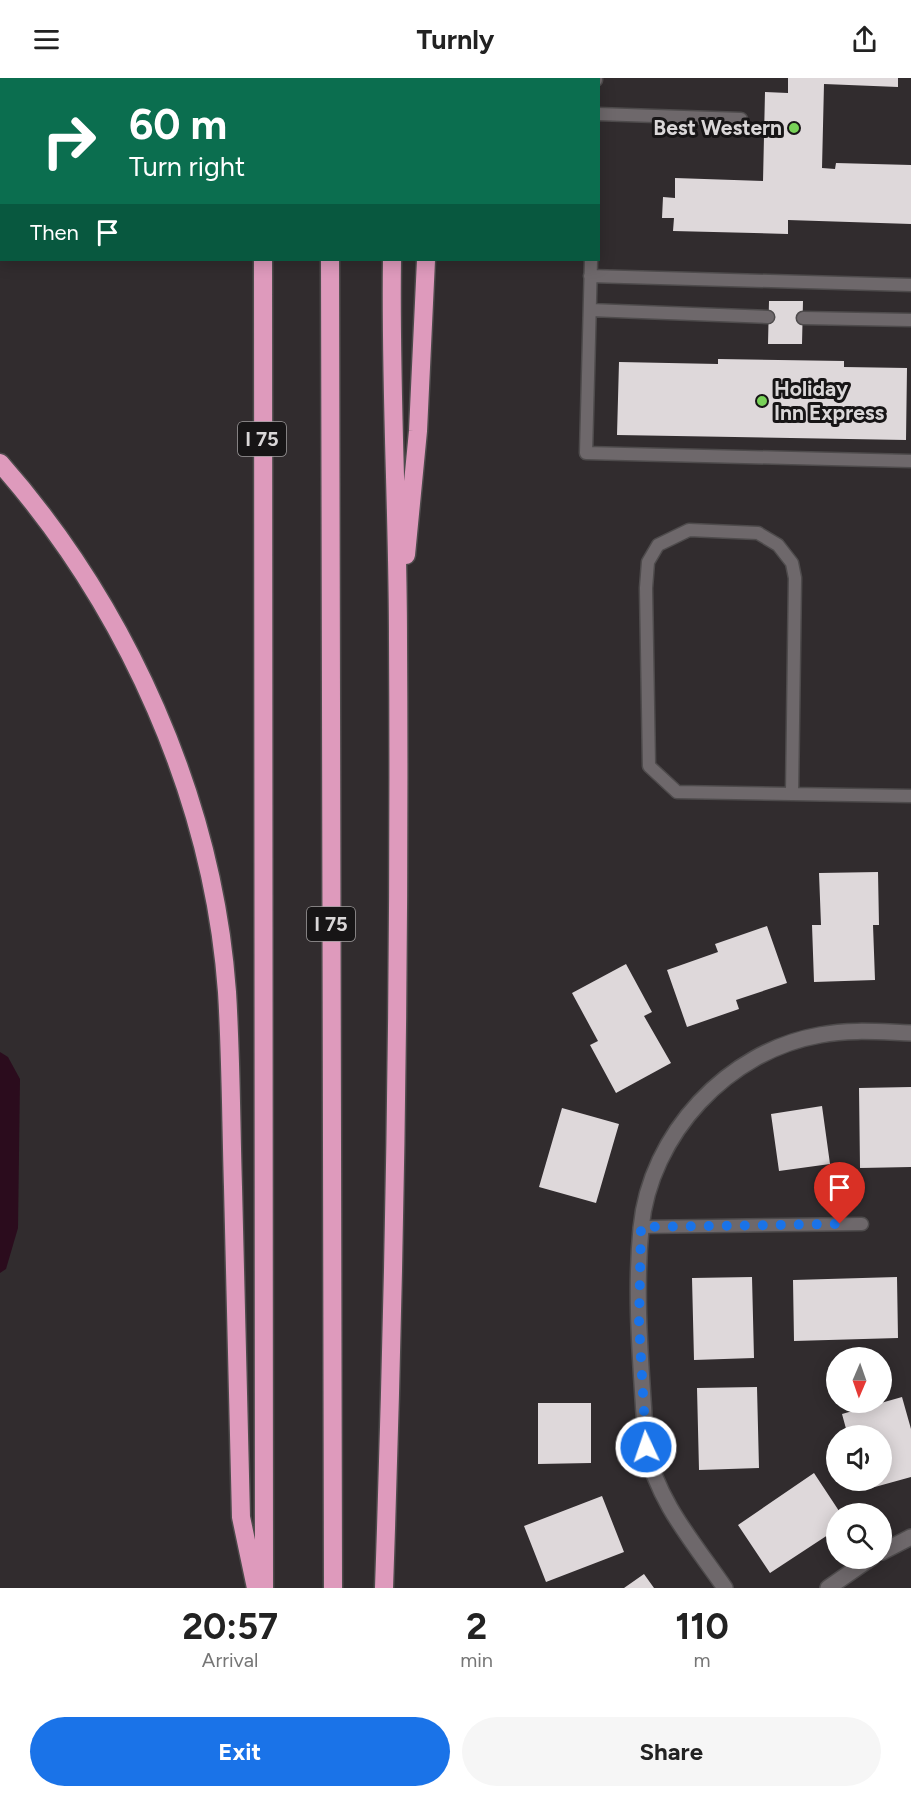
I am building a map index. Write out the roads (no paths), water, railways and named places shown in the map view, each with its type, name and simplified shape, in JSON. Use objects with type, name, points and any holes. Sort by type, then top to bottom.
[{"type":"highway","name":"I 75","points":[[263,261],[264,1588]]},
{"type":"highway","name":"I 75","points":[[330,261],[333,1588]]},
{"type":"highway","points":[[384,1588],[392,1355],[398,638],[392,261]]},
{"type":"highway","points":[[398,638],[418,430],[426,261]]},
{"type":"highway","points":[[0,462],[51,525],[78,565],[127,650],[175,754],[191,804],[212,892],[226,991],[241,1517],[256,1588]]},
{"type":"street","points":[[725,1588],[664,1499],[651,1468],[646,1447],[639,1323],[641,1227],[654,1174],[667,1146],[684,1120],[706,1096],[731,1074],[777,1047],[821,1034],[860,1030],[911,1034]]},
{"type":"street","points":[[892,1548],[910,1542]]},
{"type":"street","points":[[828,1588],[856,1569]]},
{"type":"lane","points":[[600,114],[741,119]]},
{"type":"lane","points":[[591,261],[586,453],[911,461]]},
{"type":"lane","points":[[591,276],[911,285]]},
{"type":"lane","points":[[590,310],[768,317]]},
{"type":"lane","points":[[803,318],[911,320]]},
{"type":"lane","points":[[792,794],[795,578],[792,563],[778,545],[758,533],[689,530],[673,536],[658,545],[648,561],[646,588],[649,766],[677,792],[792,794],[911,796]]},
{"type":"lane","points":[[641,1227],[862,1224]]},
{"type":"place","name":"Best Western","points":[[794,128]]},
{"type":"place","name":"Holiday Inn Express","points":[[762,401]]}]
